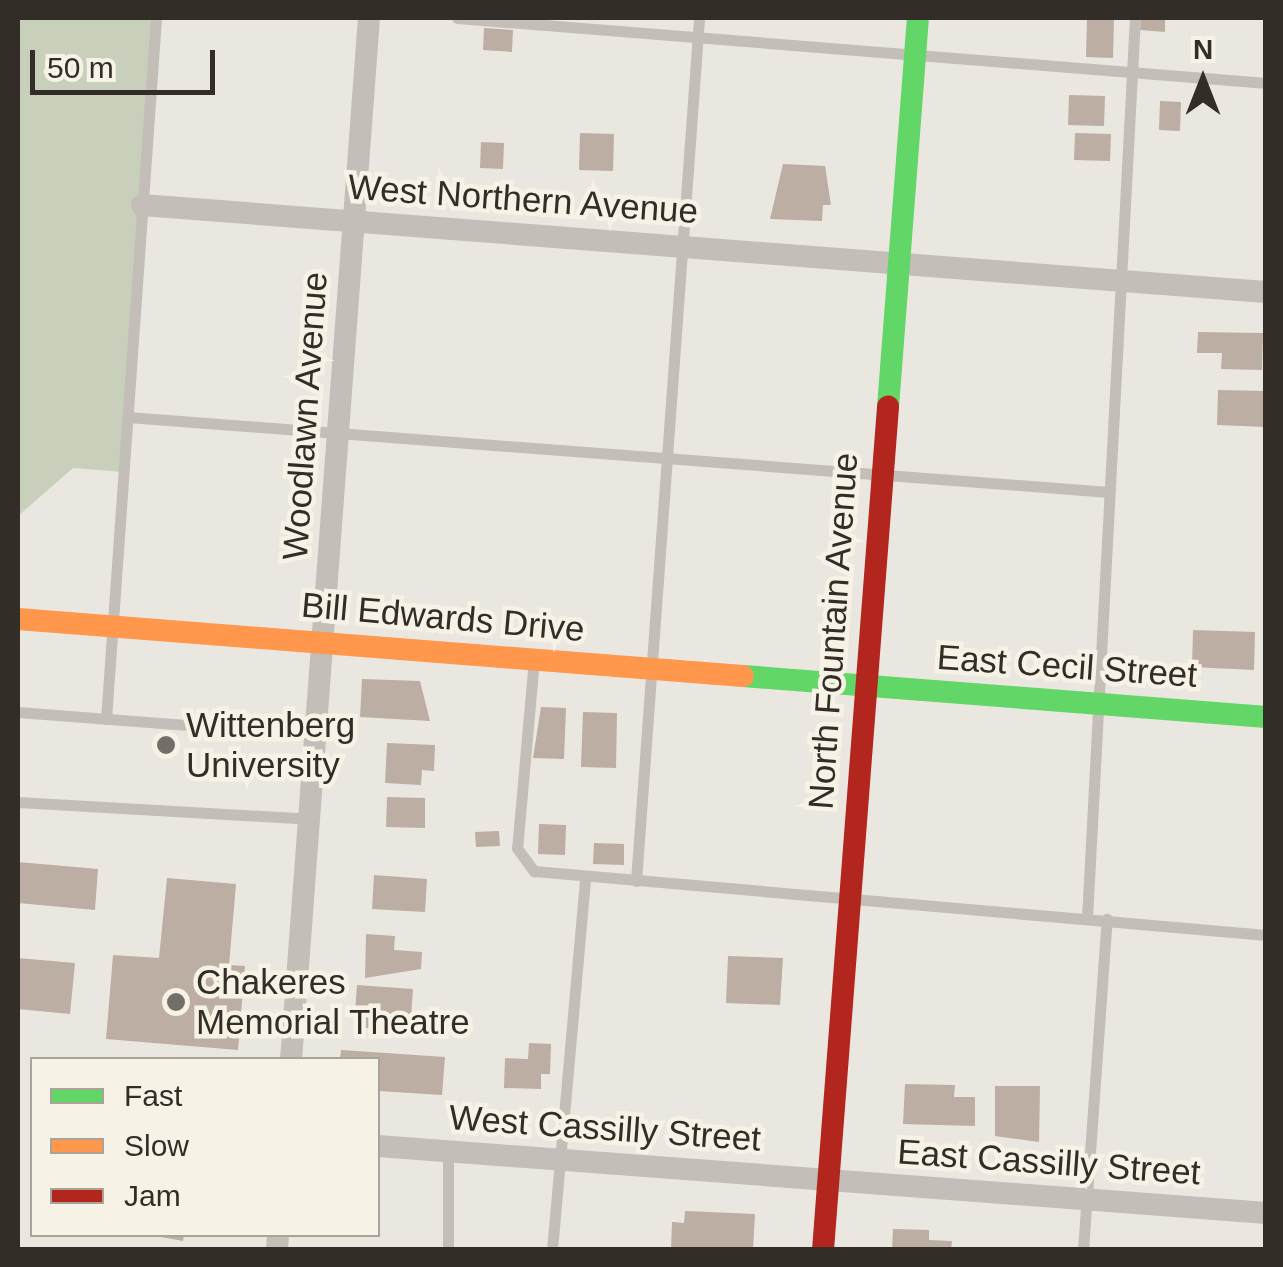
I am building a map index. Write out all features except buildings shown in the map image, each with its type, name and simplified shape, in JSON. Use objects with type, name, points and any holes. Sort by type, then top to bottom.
[{"type":"street","name":"Woodlawn Avenue","points":[[291,1057],[369,18]]},
{"type":"street","name":"North Fountain Avenue","points":[[823,1250],[862,686],[918,18]]},
{"type":"street","name":"West Northern Avenue","points":[[142,204],[899,264],[1124,286],[1266,292]]},
{"type":"street","name":"Bill Edwards Drive","points":[[18,619],[862,686]]},
{"type":"street","name":"East Cecil Street","points":[[862,686],[1266,717]]},
{"type":"street","name":"West Cassilly Street","points":[[380,1146],[828,1180]]},
{"type":"street","name":"East Cassilly Street","points":[[828,1180],[1266,1213]]},
{"type":"lane","points":[[106,719],[156,18]]},
{"type":"lane","points":[[457,18],[1266,83]]},
{"type":"lane","points":[[636,881],[648,668],[699,18]]},
{"type":"lane","points":[[1087,918],[1108,492],[1124,286],[1135,18]]},
{"type":"lane","points":[[128,417],[1108,492]]},
{"type":"lane","points":[[534,659],[517,856],[534,872],[1266,935]]},
{"type":"lane","points":[[18,712],[201,726]]},
{"type":"lane","points":[[18,802],[310,820]]},
{"type":"lane","points":[[552,1250],[585,877]]},
{"type":"lane","points":[[1083,1250],[1107,919]]},
{"type":"lane","points":[[448,1152],[448,1250]]},
{"type":"green space","points":[[18,18],[156,18],[124,472],[73,468],[18,516]]},
{"type":"traffic: fast","points":[[888,407],[918,18]]},
{"type":"traffic: fast","points":[[743,676],[1266,717]]},
{"type":"traffic: slow","points":[[18,619],[743,676]]},
{"type":"traffic: jam","points":[[823,1250],[888,407]]},
{"type":"place","name":"Wittenberg University","points":[[166,745]]},
{"type":"place","name":"Chakeres Memorial Theatre","points":[[176,1002]]}]
